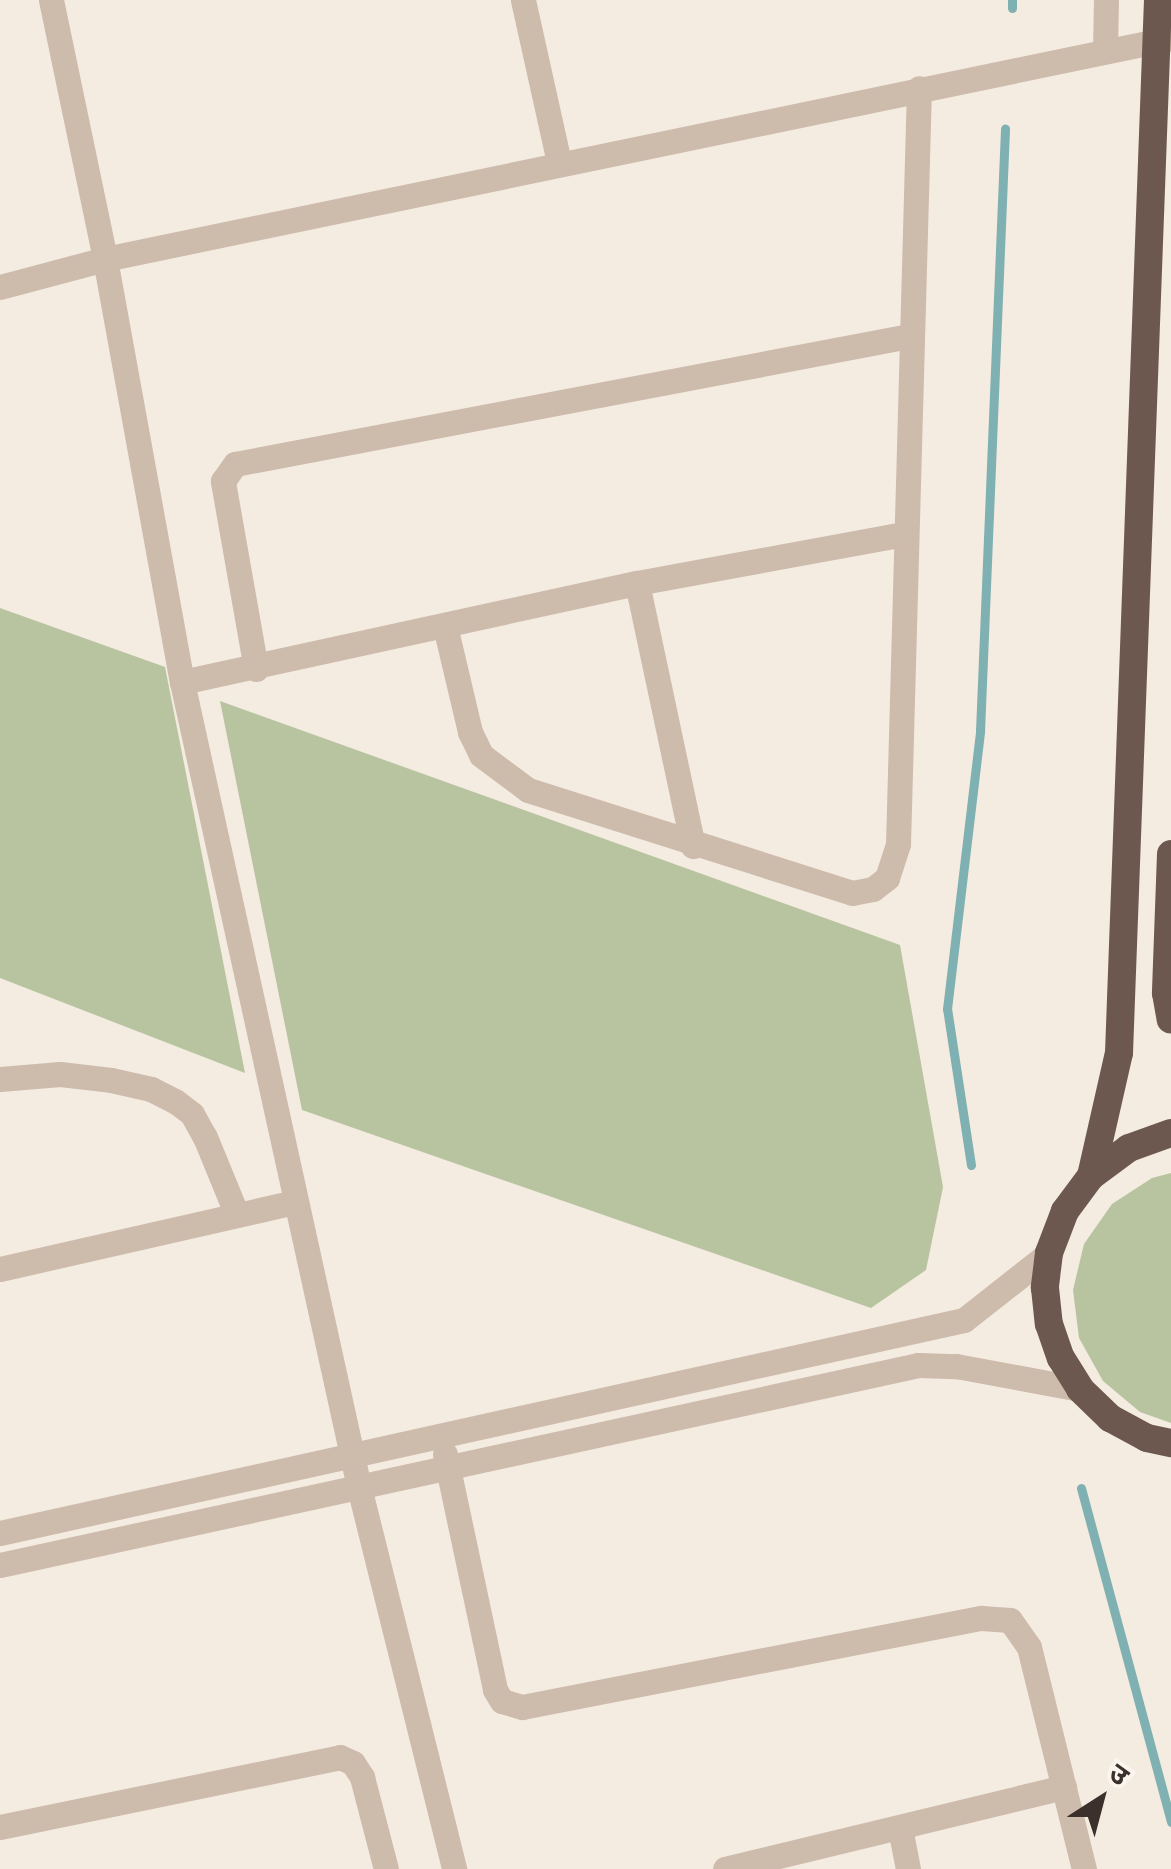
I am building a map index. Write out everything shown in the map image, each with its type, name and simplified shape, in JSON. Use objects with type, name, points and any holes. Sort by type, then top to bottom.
[{"type":"highway","points":[[1091,1176],[1119,1053],[1164,40],[1158,0]]},
{"type":"highway","points":[[1171,854],[1166,993],[1171,1020]]},
{"type":"highway","points":[[1171,1133],[1129,1148],[1091,1176],[1065,1211],[1049,1252],[1044,1288],[1048,1324],[1061,1358],[1080,1388],[1110,1418],[1148,1438],[1171,1443]]},
{"type":"street","points":[[50,0],[105,259],[182,682],[358,1487],[454,1869]]},
{"type":"street","points":[[523,0],[560,163]]},
{"type":"street","points":[[1105,50],[1106,0]]},
{"type":"street","points":[[0,287],[105,259],[1164,40]]},
{"type":"street","points":[[445,626],[470,732],[481,755],[528,790],[692,846],[852,894],[873,890],[888,878],[898,844],[909,336],[919,88]]},
{"type":"street","points":[[256,668],[223,481],[236,464],[909,336]]},
{"type":"street","points":[[182,682],[637,584],[905,534]]},
{"type":"street","points":[[637,584],[692,846]]},
{"type":"street","points":[[0,1079],[60,1074],[111,1080],[152,1089],[176,1101],[192,1114],[205,1137],[237,1215]]},
{"type":"street","points":[[0,1269],[296,1202]]},
{"type":"street","points":[[0,1533],[964,1320],[1049,1252]]},
{"type":"street","points":[[0,1566],[918,1365],[956,1366],[1080,1388]]},
{"type":"street","points":[[441,1438],[502,1701],[522,1706],[999,1617],[1010,1620],[1029,1647],[1084,1869]]},
{"type":"street","points":[[0,1826],[340,1756],[353,1763],[362,1777],[386,1869]]},
{"type":"street","points":[[726,1869],[1064,1788]]},
{"type":"street","points":[[900,1828],[908,1869]]},
{"type":"green space","points":[[0,608],[165,667],[245,1073],[0,978]]},
{"type":"green space","points":[[220,701],[900,945],[943,1187],[926,1270],[871,1308],[302,1110]]},
{"type":"green space","points":[[1171,1173],[1171,1423],[1140,1412],[1103,1381],[1079,1338],[1073,1290],[1084,1244],[1112,1204],[1152,1178]]},
{"type":"waterway","points":[[1012,0],[1012,8]]},
{"type":"waterway","points":[[971,1165],[947,1009],[980,731],[1005,129]]},
{"type":"waterway","points":[[1081,1488],[1171,1822]]}]
